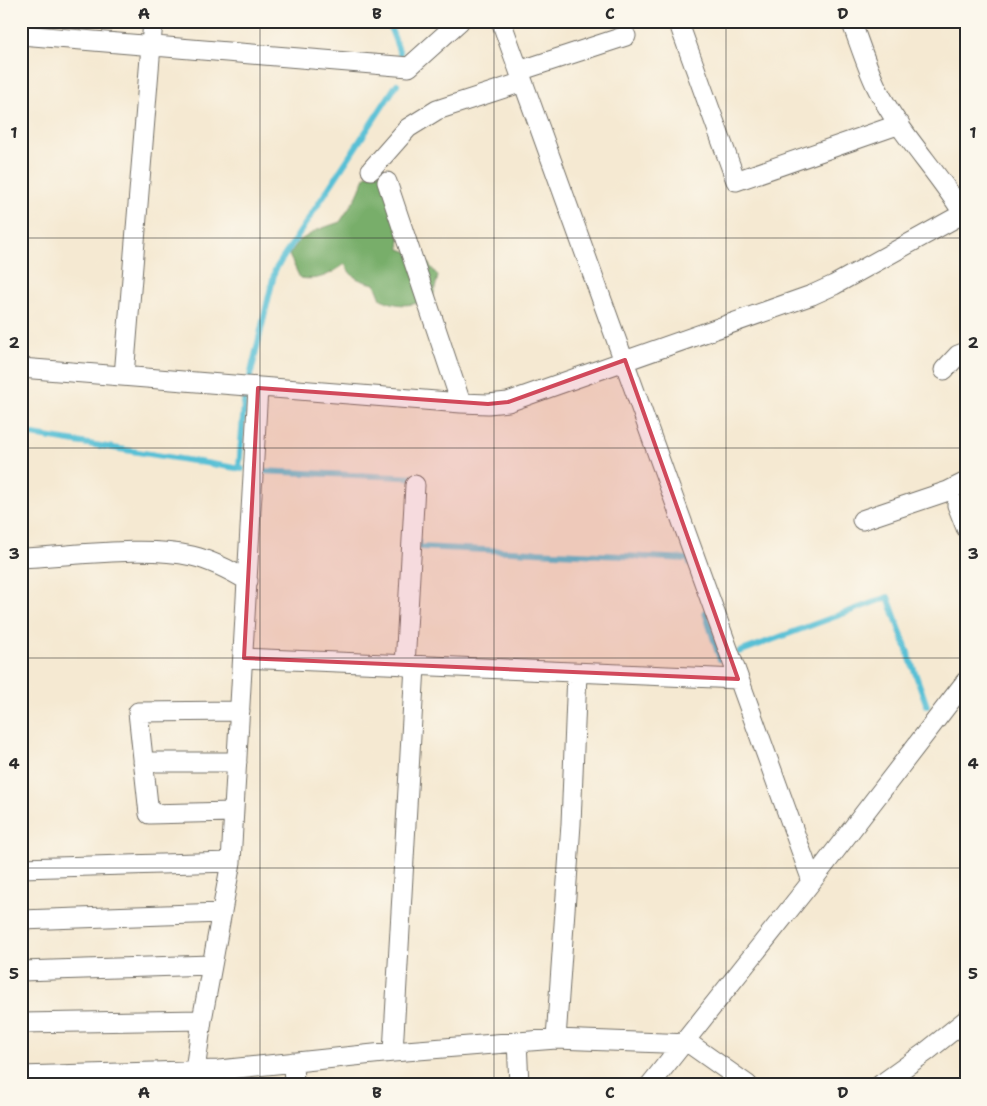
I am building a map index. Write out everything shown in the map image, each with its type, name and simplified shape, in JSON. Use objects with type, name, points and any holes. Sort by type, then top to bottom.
[{"type":"street","points":[[124,376],[153,21]]},
{"type":"street","points":[[21,35],[409,67],[460,21]]},
{"type":"street","points":[[501,21],[812,881]]},
{"type":"street","points":[[678,21],[736,181],[900,124]]},
{"type":"street","points":[[21,368],[258,388],[488,404],[508,402],[812,295],[965,215],[900,124],[876,86],[851,21]]},
{"type":"street","points":[[372,170],[408,128],[437,110],[626,36]]},
{"type":"street","points":[[387,182],[461,403]]},
{"type":"street","points":[[944,370],[958,355],[966,352]]},
{"type":"street","points":[[194,1078],[202,1020],[231,862],[258,388]]},
{"type":"street","points":[[862,520],[948,491],[966,482]]},
{"type":"street","points":[[393,1052],[410,666],[415,485]]},
{"type":"street","points":[[957,505],[966,528]]},
{"type":"street","points":[[21,558],[150,552],[192,556],[224,566],[248,581]]},
{"type":"street","points":[[244,658],[738,680]]},
{"type":"street","points":[[556,1039],[571,824],[577,673]]},
{"type":"street","points":[[650,1085],[812,881],[966,681]]},
{"type":"street","points":[[234,812],[149,814],[138,712],[240,711]]},
{"type":"street","points":[[143,762],[237,762]]},
{"type":"street","points":[[21,868],[231,862]]},
{"type":"street","points":[[21,920],[222,913]]},
{"type":"street","points":[[21,971],[212,965]]},
{"type":"street","points":[[21,1023],[202,1020]]},
{"type":"street","points":[[880,1085],[966,1020]]},
{"type":"street","points":[[21,1076],[222,1077],[294,1062],[556,1039],[690,1044],[748,1085]]},
{"type":"street","points":[[517,1041],[519,1085]]},
{"type":"street","points":[[294,1062],[294,1085]]},
{"type":"highlighted area","points":[[625,360],[738,679],[244,658],[258,388],[488,404],[508,402]]},
{"type":"green space","points":[[387,171],[395,194],[400,249],[423,257],[438,276],[433,297],[407,305],[388,302],[381,299],[375,284],[357,278],[350,273],[345,264],[318,278],[300,278],[289,255],[299,241],[317,230],[340,222],[357,196],[366,175]]},
{"type":"waterway","points":[[388,21],[400,53]]},
{"type":"waterway","points":[[250,377],[275,270],[397,84]]},
{"type":"waterway","points":[[239,468],[245,392]]},
{"type":"waterway","points":[[21,433],[242,469]]},
{"type":"waterway","points":[[260,471],[422,478],[422,488]]},
{"type":"waterway","points":[[419,543],[419,547],[689,559],[690,564]]},
{"type":"waterway","points":[[739,652],[888,597],[927,706]]},
{"type":"waterway","points":[[705,612],[720,659]]}]
